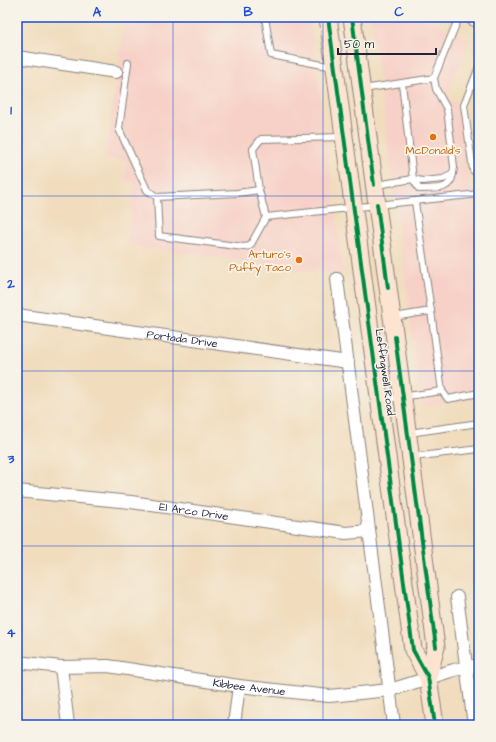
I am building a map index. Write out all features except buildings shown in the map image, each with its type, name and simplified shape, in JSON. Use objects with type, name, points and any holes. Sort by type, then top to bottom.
[{"type":"main road","name":"Leffingwell Road","points":[[328,17],[413,650],[428,678],[435,725]]},
{"type":"main road","name":"Leffingwell Road","points":[[352,17],[436,647],[428,678]]},
{"type":"main road","points":[[355,36],[356,17]]},
{"type":"main road","points":[[474,17],[479,19]]},
{"type":"street","points":[[17,57],[116,72]]},
{"type":"street","points":[[337,279],[394,725]]},
{"type":"street","name":"Portada Drive","points":[[17,315],[348,362]]},
{"type":"street","name":"El Arco Drive","points":[[17,492],[131,502],[346,533],[369,530]]},
{"type":"street","points":[[457,597],[474,725]]},
{"type":"street","name":"Kibbee Avenue","points":[[17,662],[61,666],[108,666],[239,686],[328,696],[390,690],[466,667],[479,665]]},
{"type":"street","points":[[61,666],[68,725]]},
{"type":"street","points":[[234,725],[239,686]]},
{"type":"lane","points":[[265,17],[271,55],[335,67]]},
{"type":"lane","points":[[374,185],[413,179],[422,181],[443,178],[453,174],[454,167],[447,109],[436,89],[434,78],[459,17]]},
{"type":"lane","points":[[128,63],[119,128],[147,190],[157,197],[238,193],[259,190]]},
{"type":"lane","points":[[479,67],[464,105],[473,170],[475,172],[479,172]]},
{"type":"lane","points":[[362,90],[434,78]]},
{"type":"lane","points":[[402,83],[413,179]]},
{"type":"lane","points":[[157,197],[159,236],[244,247],[250,246],[266,217],[259,190],[253,149],[261,139],[344,137]]},
{"type":"lane","points":[[266,217],[479,194]]},
{"type":"lane","points":[[415,202],[442,391],[448,399],[479,393]]},
{"type":"lane","points":[[392,318],[431,311]]},
{"type":"lane","points":[[379,400],[442,391]]},
{"type":"lane","points":[[407,433],[479,423]]},
{"type":"lane","points":[[411,457],[479,449]]},
{"type":"shaded area","points":[[126,17],[309,17],[343,275],[127,245],[136,182],[125,180],[127,161],[105,158]]},
{"type":"shaded area","points":[[371,17],[422,17],[470,40],[446,98],[460,104],[470,190],[479,190],[479,398],[422,406]]},
{"type":"cycle path","points":[[328,17],[413,650],[428,677],[435,725]]},
{"type":"cycle path","points":[[352,17],[374,185]]},
{"type":"cycle path","points":[[377,204],[388,288]]},
{"type":"cycle path","points":[[395,337],[436,647]]},
{"type":"place","name":"McDonald's","points":[[433,137]]},
{"type":"place","name":"Arturo's Puffy Taco","points":[[299,260]]}]
